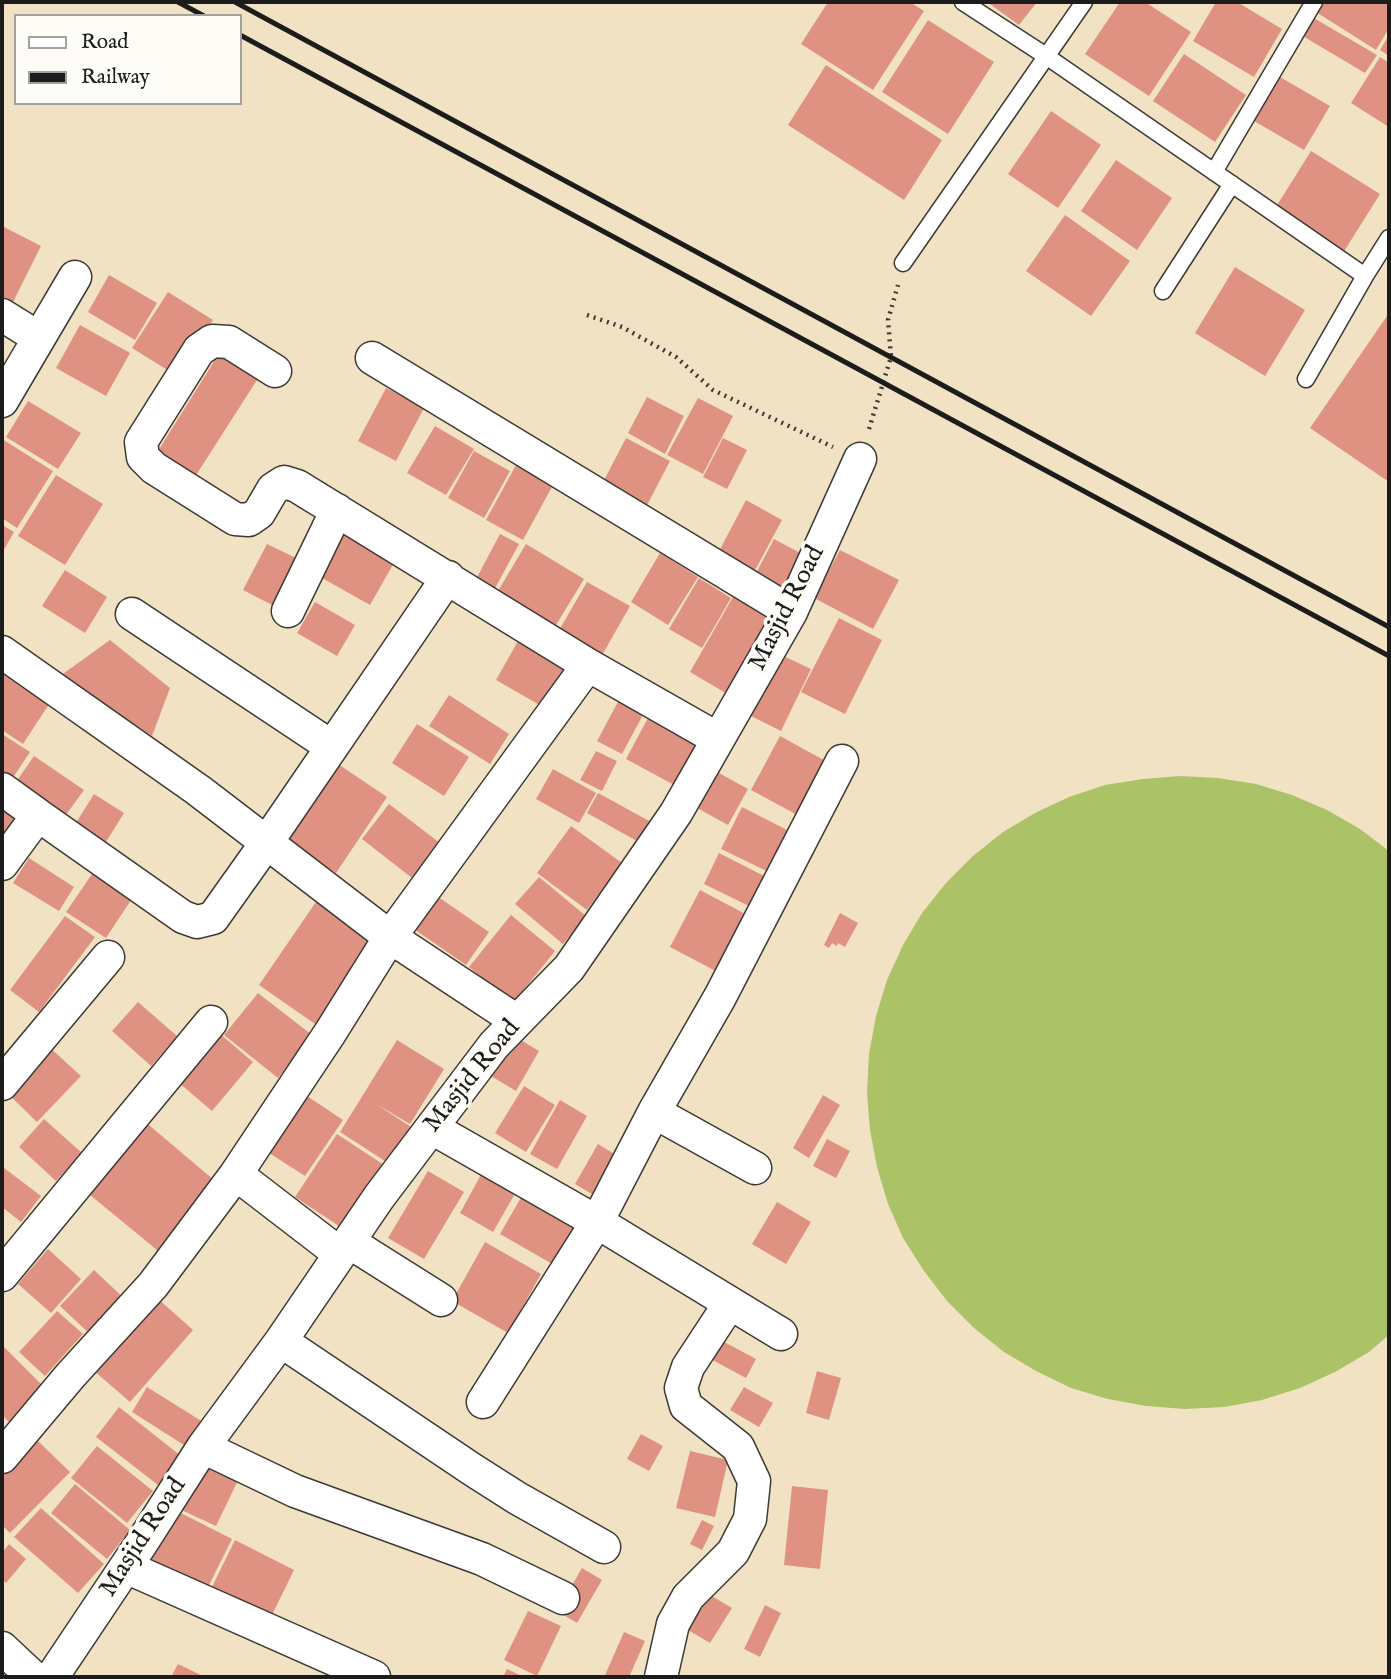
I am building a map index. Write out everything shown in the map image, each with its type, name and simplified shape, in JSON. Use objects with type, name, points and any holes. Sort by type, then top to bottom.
[{"type":"street","points":[[2,401],[75,277]]},
{"type":"street","points":[[2,315],[39,338]]},
{"type":"street","points":[[275,371],[229,342],[212,341],[199,350],[141,442],[143,457],[154,468],[235,519],[249,520],[259,513],[273,489],[284,482],[297,486],[588,665],[718,739]]},
{"type":"street","points":[[372,358],[791,612]]},
{"type":"street","name":"Masjid Road","points":[[52,1677],[203,1447],[281,1341],[379,1197],[494,1045],[569,968],[676,813],[791,612],[860,459]]},
{"type":"street","points":[[288,611],[337,510]]},
{"type":"street","points":[[2,789],[183,917],[197,922],[213,918],[448,578]]},
{"type":"street","points":[[132,614],[332,747]]},
{"type":"street","points":[[2,652],[198,790],[390,937],[517,1021]]},
{"type":"street","points":[[2,1457],[153,1285],[236,1174],[390,937],[588,665]]},
{"type":"street","points":[[483,1402],[597,1222],[654,1112],[720,997],[842,761]]},
{"type":"street","points":[[2,864],[38,815]]},
{"type":"street","points":[[2,1084],[107,957]]},
{"type":"street","points":[[2,1275],[211,1022]]},
{"type":"street","points":[[654,1112],[755,1168]]},
{"type":"street","points":[[432,1128],[597,1222],[781,1334]]},
{"type":"street","points":[[236,1174],[344,1248],[441,1300]]},
{"type":"street","points":[[661,1677],[673,1624],[688,1597],[733,1552],[750,1519],[754,1481],[738,1447],[686,1406],[681,1388],[688,1367],[730,1303]]},
{"type":"street","points":[[281,1341],[473,1470],[604,1547]]},
{"type":"street","points":[[203,1447],[295,1491],[482,1559],[563,1598]]},
{"type":"street","points":[[126,1567],[374,1677]]},
{"type":"street","points":[[2,1648],[33,1677]]},
{"type":"lane","points":[[963,2],[1046,56],[1364,276]]},
{"type":"lane","points":[[903,263],[1084,2]]},
{"type":"lane","points":[[1214,172],[1314,2]]},
{"type":"lane","points":[[1163,290],[1232,184]]},
{"type":"lane","points":[[1306,379],[1364,276],[1389,238]]},
{"type":"path","points":[[587,315],[622,327],[676,357],[713,390],[860,459],[891,357],[888,320],[903,263]]},
{"type":"green space","points":[[1180,776],[1256,784],[1292,795],[1327,810],[1360,829],[1389,851],[1389,1335],[1369,1352],[1300,1388],[1262,1400],[1224,1407],[1185,1409],[1108,1399],[1071,1388],[1004,1352],[974,1328],[947,1301],[903,1238],[888,1204],[877,1167],[867,1092],[869,1054],[876,1016],[887,980],[922,913],[946,883],[973,856],[1003,832],[1069,797],[1105,785]]},
{"type":"building","points":[[828,2],[910,2],[924,11],[873,90],[801,44]]},
{"type":"building","points":[[987,2],[1037,2],[1019,25]]},
{"type":"building","points":[[1120,2],[1145,2],[1191,32],[1149,96],[1085,54]]},
{"type":"building","points":[[1216,2],[1237,2],[1282,29],[1254,77],[1193,41]]},
{"type":"building","points":[[1323,2],[1389,2],[1389,28],[1376,50],[1316,12]]},
{"type":"building","points":[[1312,17],[1377,55],[1365,73],[1301,35]]},
{"type":"building","points":[[928,20],[994,62],[948,134],[882,92]]},
{"type":"building","points":[[1389,35],[1389,56],[1380,50]]},
{"type":"building","points":[[1184,54],[1246,95],[1215,142],[1153,101]]},
{"type":"building","points":[[1380,57],[1389,63],[1389,127],[1351,103]]},
{"type":"building","points":[[826,65],[942,140],[904,200],[788,125]]},
{"type":"building","points":[[1280,77],[1330,106],[1304,150],[1254,121]]},
{"type":"building","points":[[1051,111],[1101,145],[1058,208],[1008,174]]},
{"type":"building","points":[[1311,151],[1380,194],[1343,253],[1274,210]]},
{"type":"building","points":[[1116,160],[1172,198],[1137,250],[1081,211]]},
{"type":"building","points":[[1065,215],[1130,261],[1091,316],[1026,271]]},
{"type":"building","points":[[2,226],[41,246],[13,302],[2,296]]},
{"type":"building","points":[[1235,267],[1305,310],[1265,376],[1195,333]]},
{"type":"building","points":[[109,275],[157,303],[135,340],[88,312]]},
{"type":"building","points":[[168,292],[213,320],[177,376],[132,348]]},
{"type":"building","points":[[1389,313],[1389,482],[1310,428]]},
{"type":"building","points":[[80,325],[130,353],[106,396],[56,368]]},
{"type":"building","points":[[218,355],[257,380],[191,483],[153,459]]},
{"type":"building","points":[[386,388],[424,408],[396,461],[358,441]]},
{"type":"building","points":[[647,397],[684,416],[665,454],[628,433]]},
{"type":"building","points":[[698,398],[733,416],[703,474],[667,455]]},
{"type":"building","points":[[28,401],[81,433],[58,469],[6,437]]},
{"type":"building","points":[[435,426],[474,449],[446,495],[407,473]]},
{"type":"building","points":[[626,438],[670,461],[644,511],[600,488]]},
{"type":"building","points":[[723,438],[747,450],[727,489],[703,477]]},
{"type":"building","points":[[2,439],[53,471],[17,528],[2,518]]},
{"type":"building","points":[[474,451],[510,471],[484,518],[448,498]]},
{"type":"building","points":[[516,465],[553,485],[523,540],[486,520]]},
{"type":"building","points":[[56,475],[103,504],[65,565],[18,536]]},
{"type":"building","points":[[746,500],[782,520],[753,574],[717,555]]},
{"type":"building","points":[[2,525],[14,532],[2,553]]},
{"type":"building","points":[[340,529],[395,561],[370,605],[315,574]]},
{"type":"building","points":[[500,534],[519,544],[493,592],[475,581]]},
{"type":"building","points":[[774,539],[804,555],[784,593],[754,577]]},
{"type":"building","points":[[267,544],[300,560],[276,607],[243,590]]},
{"type":"building","points":[[526,544],[584,579],[553,630],[495,596]]},
{"type":"building","points":[[840,550],[899,580],[873,629],[814,598]]},
{"type":"building","points":[[660,553],[698,577],[668,625],[631,602]]},
{"type":"building","points":[[65,570],[107,597],[85,633],[42,606]]},
{"type":"building","points":[[699,578],[731,598],[702,648],[669,629]]},
{"type":"building","points":[[587,582],[630,606],[601,657],[558,632]]},
{"type":"building","points":[[733,597],[771,619],[729,695],[690,672]]},
{"type":"building","points":[[315,602],[355,625],[337,656],[297,633]]},
{"type":"building","points":[[839,618],[882,640],[845,714],[801,692]]},
{"type":"building","points":[[110,640],[170,688],[152,736],[60,676]]},
{"type":"building","points":[[518,641],[572,671],[550,711],[496,680]]},
{"type":"building","points":[[775,652],[811,669],[781,731],[745,713]]},
{"type":"building","points":[[2,668],[55,695],[23,744],[2,730]]},
{"type":"building","points":[[449,695],[509,734],[490,764],[429,726]]},
{"type":"building","points":[[619,700],[644,713],[622,754],[597,741]]},
{"type":"building","points":[[649,716],[699,743],[676,786],[626,759]]},
{"type":"building","points":[[417,724],[469,757],[444,796],[392,763]]},
{"type":"building","points":[[2,734],[30,752],[12,779],[2,772]]},
{"type":"building","points":[[780,736],[831,764],[801,817],[751,790]]},
{"type":"building","points":[[596,751],[617,761],[602,791],[580,780]]},
{"type":"building","points":[[34,756],[84,790],[63,819],[14,785]]},
{"type":"building","points":[[335,762],[387,797],[336,873],[284,837]]},
{"type":"building","points":[[710,768],[748,789],[728,825],[690,804]]},
{"type":"building","points":[[553,769],[596,793],[579,823],[536,799]]},
{"type":"building","points":[[598,793],[653,823],[642,844],[587,813]]},
{"type":"building","points":[[94,794],[124,813],[104,845],[74,826]]},
{"type":"building","points":[[389,804],[440,843],[412,878],[362,839]]},
{"type":"building","points":[[2,807],[27,816],[2,860]]},
{"type":"building","points":[[742,807],[797,835],[777,876],[721,849]]},
{"type":"building","points":[[571,826],[622,863],[587,910],[537,873]]},
{"type":"building","points":[[719,853],[770,879],[755,909],[704,884]]},
{"type":"building","points":[[29,858],[74,887],[59,911],[13,883]]},
{"type":"building","points":[[92,874],[131,900],[106,938],[66,912]]},
{"type":"building","points":[[539,877],[586,916],[563,944],[515,904]]},
{"type":"building","points":[[700,890],[755,919],[725,976],[670,947]]},
{"type":"building","points":[[434,894],[489,932],[466,965],[411,927]]},
{"type":"building","points":[[320,896],[377,935],[315,1024],[259,985]]},
{"type":"building","points":[[840,913],[858,923],[845,947],[832,943],[829,948],[824,945]]},
{"type":"building","points":[[511,915],[555,951],[513,1003],[469,967]]},
{"type":"building","points":[[65,916],[95,937],[39,1012],[10,990]]},
{"type":"building","points":[[258,993],[312,1035],[278,1078],[224,1035]]},
{"type":"building","points":[[138,1002],[177,1036],[151,1066],[112,1031]]},
{"type":"building","points":[[219,1033],[253,1062],[212,1111],[178,1082]]},
{"type":"building","points":[[514,1036],[539,1051],[516,1091],[491,1076]]},
{"type":"building","points":[[397,1040],[444,1069],[410,1124],[376,1104],[411,1127],[388,1163],[340,1132]]},
{"type":"building","points":[[47,1045],[81,1076],[37,1122],[4,1090]]},
{"type":"building","points":[[524,1086],[555,1105],[526,1152],[495,1133]]},
{"type":"building","points":[[301,1092],[343,1120],[305,1176],[263,1149]]},
{"type":"building","points":[[823,1095],[840,1105],[809,1158],[793,1148]]},
{"type":"building","points":[[560,1100],[587,1116],[557,1169],[530,1154]]},
{"type":"building","points":[[44,1119],[82,1153],[56,1181],[19,1147]]},
{"type":"building","points":[[143,1120],[221,1186],[163,1255],[84,1190]]},
{"type":"building","points":[[337,1134],[384,1165],[342,1228],[295,1197]]},
{"type":"building","points":[[827,1139],[850,1151],[836,1178],[813,1166]]},
{"type":"building","points":[[598,1144],[624,1160],[602,1200],[575,1184]]},
{"type":"building","points":[[4,1168],[41,1196],[21,1222],[2,1207]]},
{"type":"building","points":[[428,1171],[464,1192],[424,1259],[388,1238]]},
{"type":"building","points":[[483,1171],[517,1190],[493,1232],[460,1213]]},
{"type":"building","points":[[523,1194],[577,1224],[554,1265],[500,1234]]},
{"type":"building","points":[[777,1202],[811,1222],[786,1264],[752,1244]]},
{"type":"building","points":[[485,1242],[541,1274],[508,1333],[452,1301]]},
{"type":"building","points":[[48,1249],[81,1279],[51,1313],[18,1284]]},
{"type":"building","points":[[94,1270],[127,1301],[93,1337],[60,1306]]},
{"type":"building","points":[[156,1297],[193,1330],[130,1402],[93,1370]]},
{"type":"building","points":[[57,1311],[83,1334],[45,1376],[19,1352]]},
{"type":"building","points":[[715,1337],[756,1359],[746,1378],[705,1356]]},
{"type":"building","points":[[2,1345],[50,1393],[15,1428],[2,1415]]},
{"type":"building","points":[[817,1371],[841,1378],[829,1420],[806,1413]]},
{"type":"building","points":[[147,1387],[203,1422],[187,1447],[132,1412]]},
{"type":"building","points":[[744,1387],[773,1403],[759,1427],[730,1410]]},
{"type":"building","points":[[119,1407],[181,1456],[158,1485],[96,1437]]},
{"type":"building","points":[[641,1434],[663,1446],[649,1471],[627,1459]]},
{"type":"building","points":[[37,1440],[70,1472],[10,1533],[2,1525],[2,1477]]},
{"type":"building","points":[[97,1446],[153,1491],[127,1523],[71,1478]]},
{"type":"building","points":[[690,1451],[728,1460],[715,1517],[676,1508]]},
{"type":"building","points":[[203,1453],[242,1472],[216,1526],[177,1508]]},
{"type":"building","points":[[75,1484],[130,1530],[107,1559],[51,1513]]},
{"type":"building","points":[[792,1486],[828,1490],[820,1569],[784,1565]]},
{"type":"building","points":[[169,1507],[232,1539],[205,1593],[141,1561]]},
{"type":"building","points":[[41,1508],[104,1564],[78,1593],[14,1537]]},
{"type":"building","points":[[702,1520],[714,1526],[702,1550],[690,1544]]},
{"type":"building","points":[[235,1540],[294,1570],[269,1621],[210,1591]]},
{"type":"building","points":[[9,1544],[26,1559],[6,1583],[2,1579],[2,1553]]},
{"type":"building","points":[[582,1568],[602,1580],[577,1623],[557,1611]]},
{"type":"building","points":[[705,1592],[732,1608],[710,1643],[683,1627]]},
{"type":"building","points":[[765,1605],[781,1613],[760,1657],[744,1649]]},
{"type":"building","points":[[528,1611],[561,1626],[537,1676],[504,1660]]},
{"type":"building","points":[[624,1632],[645,1641],[629,1677],[605,1675]]},
{"type":"building","points":[[178,1664],[205,1677],[171,1677]]},
{"type":"building","points":[[507,1669],[524,1677],[503,1677]]},
{"type":"railway","points":[[178,2],[200,14]]},
{"type":"railway","points":[[235,2],[1389,627]]},
{"type":"railway","points":[[242,36],[1389,656]]}]
